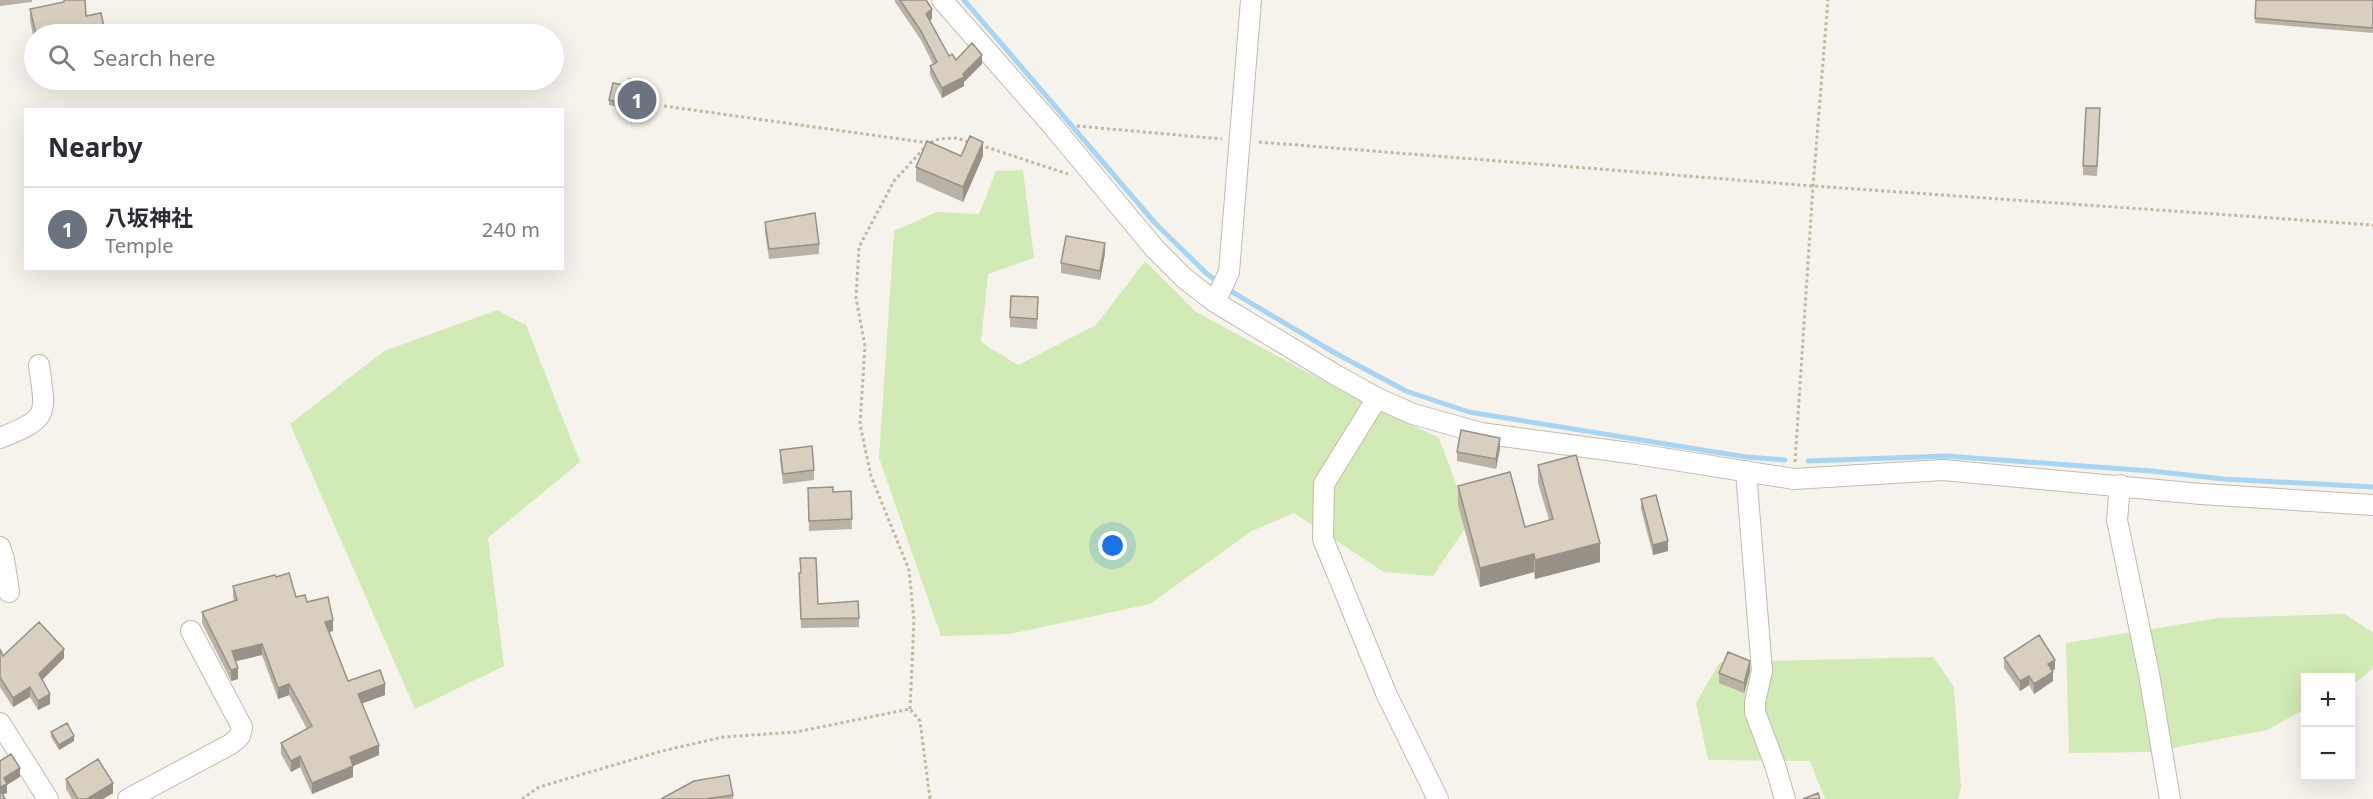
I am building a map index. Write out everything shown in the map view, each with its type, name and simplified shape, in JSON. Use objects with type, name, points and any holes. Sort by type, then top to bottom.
[{"type":"street","points":[[942,0],[1051,124],[1155,249],[1184,278],[1220,291],[1377,398],[1413,414],[1481,433],[1794,479],[1943,470],[2201,494],[2373,505]]},
{"type":"street","points":[[1220,291],[1229,272],[1251,0]]},
{"type":"street","points":[[0,438],[36,422],[43,414],[44,404],[39,365]]},
{"type":"street","points":[[1377,398],[1324,484],[1323,539],[1386,693],[1438,799]]},
{"type":"street","points":[[1746,471],[1762,671],[1755,712],[1785,799]]},
{"type":"street","points":[[2120,485],[2117,520],[2149,674],[2170,799]]},
{"type":"street","points":[[0,547],[9,592]]},
{"type":"street","points":[[128,799],[231,744],[240,736],[242,727],[191,631]]},
{"type":"street","points":[[0,723],[48,799]]},
{"type":"path","points":[[1794,479],[1828,0]]},
{"type":"path","points":[[664,106],[929,143]]},
{"type":"path","points":[[1079,126],[1813,186],[2373,225]]},
{"type":"path","points":[[930,799],[920,721],[910,709],[914,620],[909,570],[871,476],[860,424],[865,346],[856,298],[859,247],[894,181],[929,143],[939,139],[957,138],[1098,183]]},
{"type":"path","points":[[522,799],[539,788],[662,751],[723,737],[796,732],[910,709]]},
{"type":"green space","points":[[1023,170],[1034,258],[988,274],[981,342],[1018,365],[1096,325],[1145,261],[1196,312],[1346,393],[1439,438],[1470,521],[1433,576],[1384,572],[1294,513],[1252,531],[1150,604],[1010,634],[941,636],[879,458],[894,231],[937,212],[979,214],[996,171]]},
{"type":"green space","points":[[497,310],[526,325],[580,462],[488,538],[504,666],[415,709],[290,424],[384,351]]},
{"type":"green space","points":[[2344,614],[2373,632],[2373,668],[2355,682],[2355,673],[2301,673],[2301,711],[2267,730],[2151,752],[2069,753],[2066,643],[2219,618]]},
{"type":"green space","points":[[1933,657],[1954,687],[1961,787],[1958,799],[1825,799],[1810,761],[1708,760],[1696,703],[1720,662]]},
{"type":"building","points":[[64,0],[85,0],[86,16],[101,13],[103,24],[34,24],[30,9],[64,2]]},
{"type":"building","points":[[900,0],[926,0],[932,9],[926,14],[949,56],[952,54],[956,60],[972,43],[982,55],[963,74],[964,77],[942,88],[930,66],[937,62],[921,31]]},
{"type":"building","points":[[2256,0],[2373,0],[2373,28],[2255,18]]},
{"type":"building","points":[[629,79],[650,83],[645,110],[609,100],[613,83],[628,86]]},
{"type":"building","points":[[2086,108],[2100,108],[2097,166],[2083,166]]},
{"type":"building","points":[[970,136],[983,142],[963,187],[916,167],[927,141],[961,156]]},
{"type":"building","points":[[815,213],[819,244],[769,249],[765,222]]},
{"type":"building","points":[[1066,236],[1105,243],[1100,271],[1061,263]]},
{"type":"building","points":[[1011,296],[1038,297],[1037,319],[1010,317]]},
{"type":"building","points":[[1461,430],[1500,438],[1496,459],[1457,452]]},
{"type":"building","points":[[812,446],[814,470],[783,474],[780,450]]},
{"type":"building","points":[[1576,455],[1600,543],[1535,560],[1534,554],[1480,568],[1458,486],[1510,472],[1525,527],[1553,519],[1538,465]]},
{"type":"building","points":[[833,487],[833,492],[851,491],[852,519],[809,521],[808,488]]},
{"type":"building","points":[[1656,495],[1668,541],[1653,545],[1641,499]]},
{"type":"building","points":[[800,558],[816,558],[818,604],[858,601],[859,618],[801,619]]},
{"type":"building","points":[[289,573],[296,597],[305,595],[307,602],[328,597],[333,620],[325,622],[348,681],[380,670],[385,684],[358,694],[379,745],[350,757],[353,766],[312,783],[300,756],[291,761],[281,743],[312,726],[289,684],[278,688],[262,644],[232,651],[238,668],[231,670],[202,612],[237,600],[233,586]]},
{"type":"building","points":[[39,622],[64,649],[39,674],[50,694],[38,701],[30,687],[13,698],[0,677],[0,649],[3,656]]},
{"type":"building","points":[[2039,635],[2055,660],[2048,664],[2053,672],[2034,684],[2029,676],[2020,681],[2004,658]]},
{"type":"building","points":[[1728,652],[1750,661],[1744,683],[1719,673]]},
{"type":"building","points":[[67,723],[74,736],[59,745],[51,732]]},
{"type":"building","points":[[11,754],[20,768],[4,778],[7,784],[0,787],[0,761]]},
{"type":"building","points":[[98,759],[113,783],[87,799],[78,799],[66,779]]},
{"type":"building","points":[[729,775],[733,795],[706,799],[661,799],[694,781]]},
{"type":"building","points":[[1818,793],[1820,799],[1803,799]]},
{"type":"waterway","points":[[964,0],[1155,223],[1206,273],[1229,290],[1335,353],[1406,391],[1469,412],[1746,457],[1785,460]]},
{"type":"waterway","points":[[1808,461],[1946,456],[2152,471],[2223,479],[2373,487]]},
{"type":"place","name":"八坂神社","points":[[637,100]]}]
